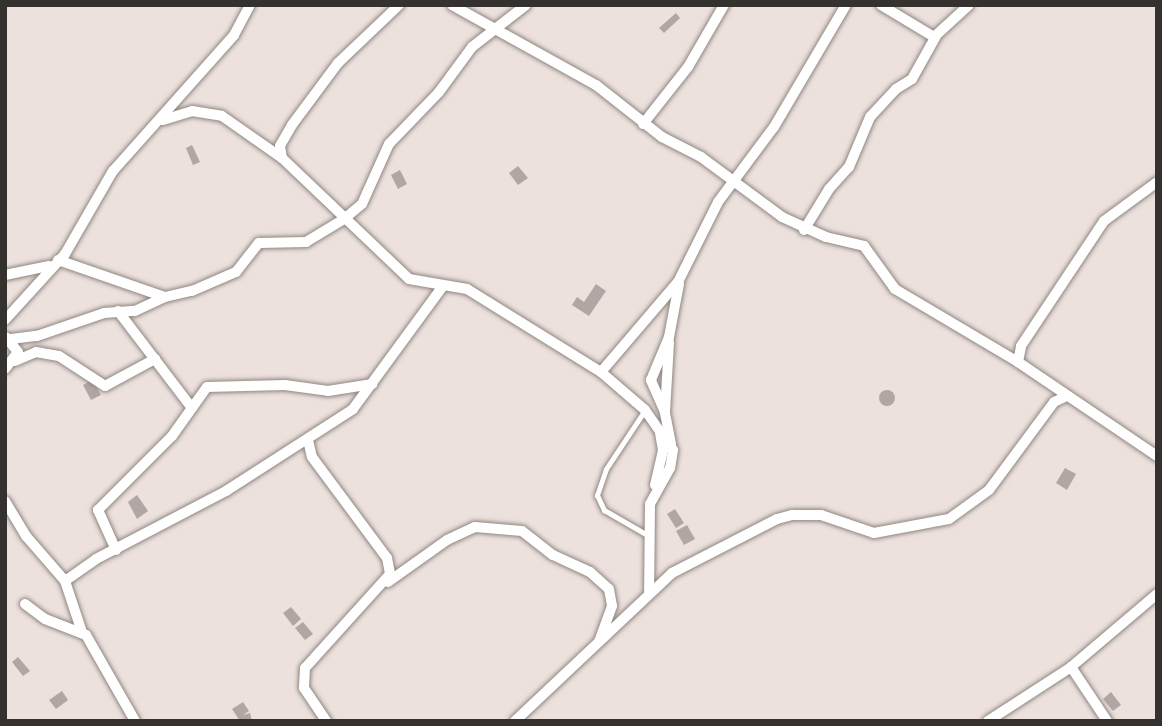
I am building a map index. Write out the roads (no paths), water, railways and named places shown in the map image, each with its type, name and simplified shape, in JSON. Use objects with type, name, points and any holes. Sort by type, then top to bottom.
[{"type":"street","points":[[5,320],[55,263],[113,170],[162,120],[234,35],[250,5]]},
{"type":"street","points":[[282,158],[281,146],[292,125],[338,63],[400,5]]},
{"type":"street","points":[[452,5],[596,85],[643,124],[701,157],[804,230],[864,246],[895,289],[1018,362],[1157,456]]},
{"type":"street","points":[[17,356],[8,338],[37,336],[118,311],[135,311],[165,297],[192,291],[236,272],[259,243],[306,242],[344,219],[362,204],[389,144],[494,27],[526,5]]},
{"type":"street","points":[[643,124],[692,60],[724,5]]},
{"type":"street","points":[[601,372],[660,307],[680,278],[718,202],[735,183],[820,54],[846,5]]},
{"type":"street","points":[[881,5],[936,36]]},
{"type":"street","points":[[804,230],[849,167],[870,117],[896,89],[912,79],[936,36],[969,5]]},
{"type":"street","points":[[162,120],[192,111],[222,116],[282,158],[337,206],[344,219],[409,279],[467,289],[601,372],[645,410],[671,444]]},
{"type":"street","points":[[1018,362],[1028,334],[1104,221],[1157,182]]},
{"type":"street","points":[[5,275],[55,263],[165,297]]},
{"type":"street","points":[[665,412],[669,337],[680,278]]},
{"type":"street","points":[[65,582],[116,550],[172,523],[354,409],[443,286]]},
{"type":"street","points":[[118,311],[192,408]]},
{"type":"street","points":[[5,369],[37,336]]},
{"type":"street","points":[[650,504],[670,468],[671,444],[665,412],[652,380],[669,337]]},
{"type":"street","points":[[17,356],[48,354],[72,363],[106,386],[155,359]]},
{"type":"street","points":[[586,363],[612,357]]},
{"type":"street","points":[[116,550],[97,510],[172,436],[207,387],[285,385],[328,391],[372,384]]},
{"type":"street","points":[[515,721],[672,573],[777,519],[821,515],[874,533],[949,519],[989,490],[1054,402],[1067,396]]},
{"type":"street","points":[[649,594],[650,504],[663,450],[660,433]]},
{"type":"street","points":[[308,440],[312,457],[387,558],[390,574],[383,586]]},
{"type":"street","points":[[5,501],[26,536],[65,582],[82,632],[108,667],[135,721]]},
{"type":"street","points":[[326,721],[304,688],[305,668],[383,586],[439,545],[475,527],[522,531],[553,555],[590,572],[609,589],[612,606],[598,645]]},
{"type":"street","points":[[988,721],[1071,667],[1157,594]]},
{"type":"street","points":[[25,604],[45,618],[82,632]]},
{"type":"street","points":[[1071,667],[1107,721]]},
{"type":"lane","points":[[645,410],[606,469],[597,495],[604,510],[649,536]]}]
